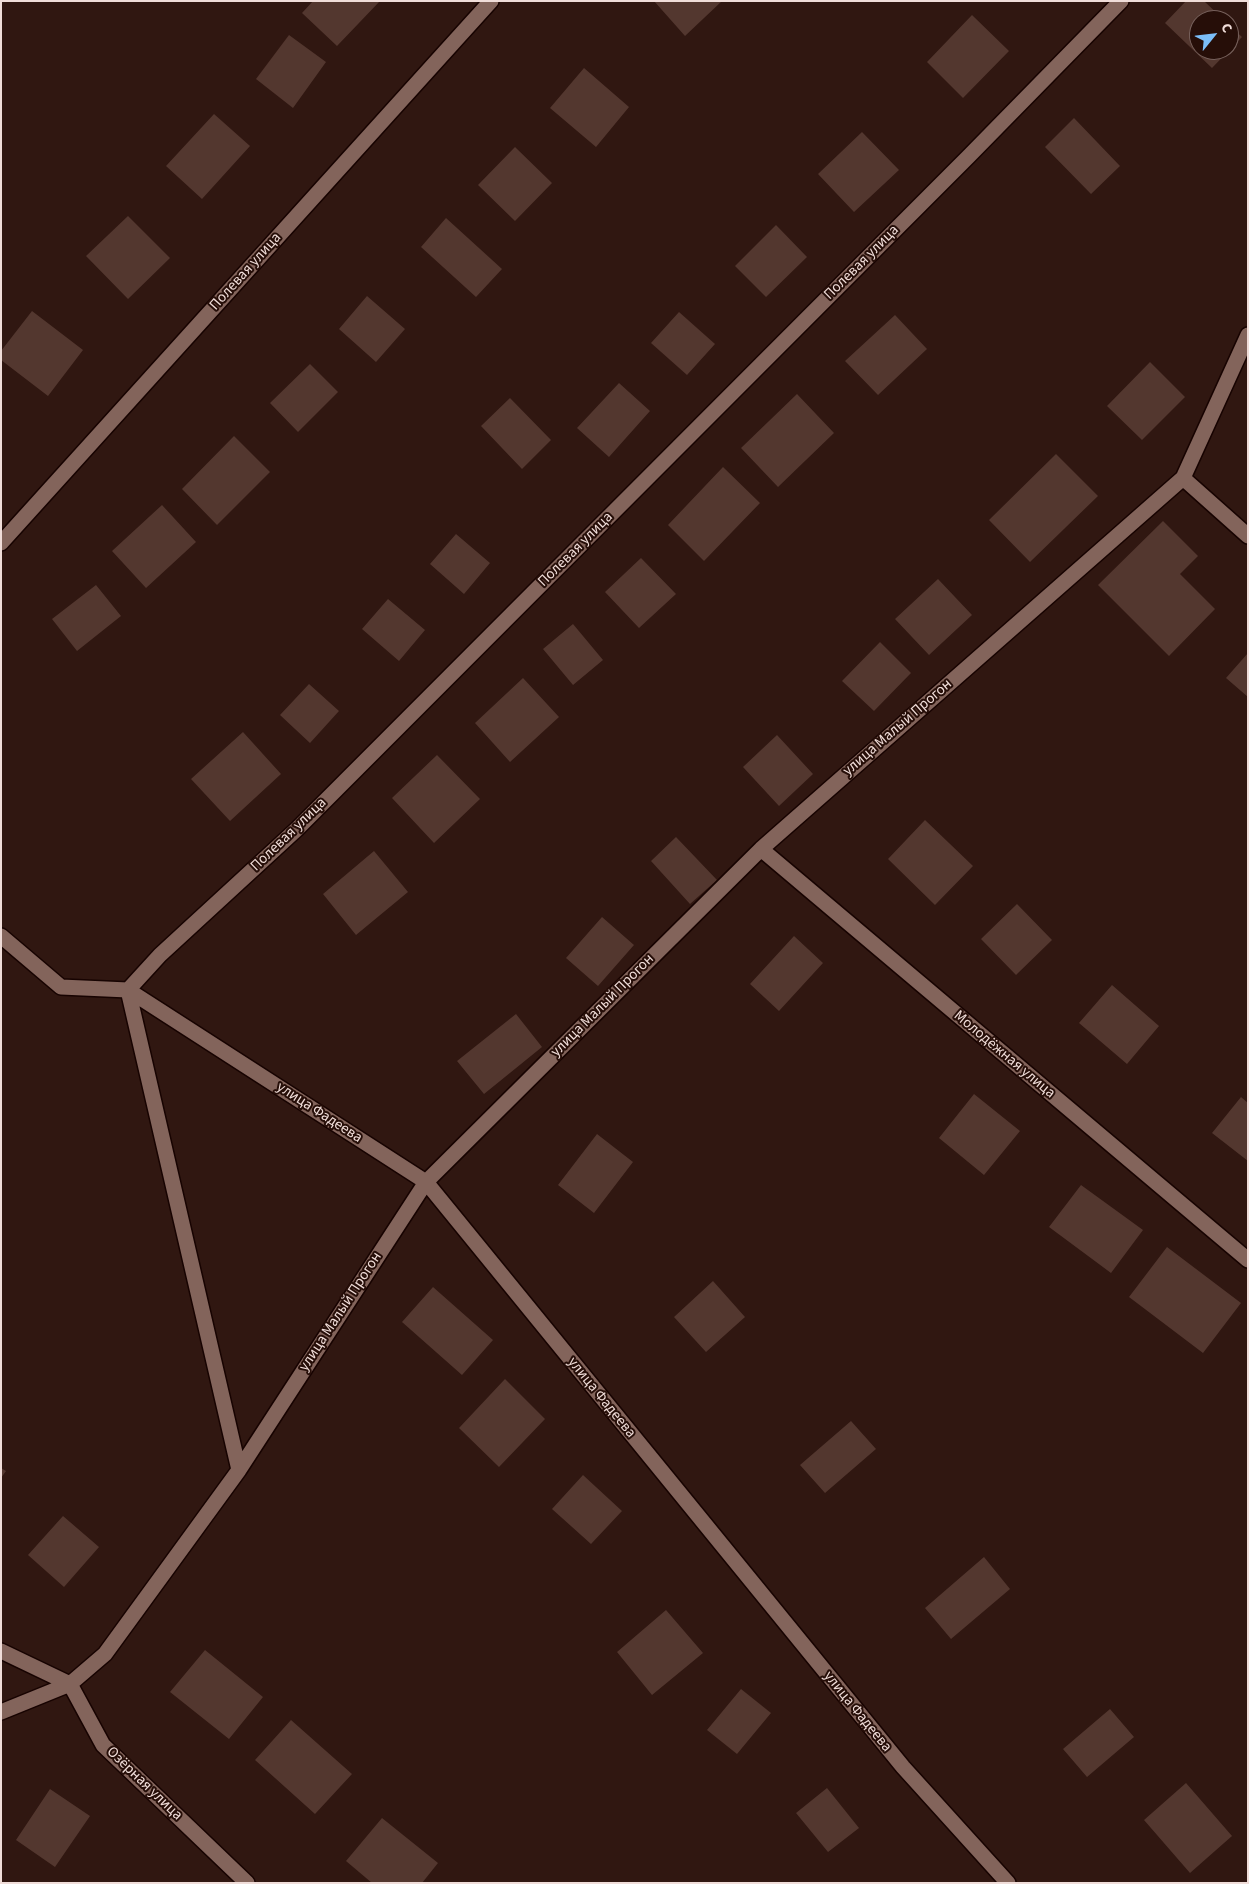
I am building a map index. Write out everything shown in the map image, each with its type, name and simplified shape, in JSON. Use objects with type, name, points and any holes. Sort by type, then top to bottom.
[{"type":"street","name":"Полевая улица","points":[[1,542],[491,1]]},
{"type":"street","name":"Полевая улица","points":[[128,990],[160,956],[297,829],[968,157],[1121,1]]},
{"type":"street","name":"улица Малый Прогон","points":[[1,1712],[70,1684],[105,1654],[239,1470],[426,1182],[760,849],[1183,478],[1248,334]]},
{"type":"street","points":[[1183,478],[1248,536]]},
{"type":"street","name":"Молодёжная улица","points":[[760,849],[1248,1260]]},
{"type":"street","points":[[1,936],[61,988],[128,990],[239,1470]]},
{"type":"street","name":"улица Фадеева","points":[[128,990],[426,1182],[902,1767],[1008,1883]]},
{"type":"street","points":[[1,1650],[70,1684]]},
{"type":"street","name":"Озёрная улица","points":[[70,1684],[103,1745],[247,1883]]},
{"type":"building","points":[[313,1],[380,1],[337,46],[302,13]]},
{"type":"building","points":[[654,1],[722,1],[685,36]]},
{"type":"building","points":[[1186,1],[1204,1],[1213,10],[1189,10],[1189,46],[1165,23]]},
{"type":"building","points":[[972,15],[1009,51],[963,98],[927,62]]},
{"type":"building","points":[[289,35],[326,62],[293,108],[256,79]]},
{"type":"building","points":[[1204,60],[1220,60],[1212,68]]},
{"type":"building","points":[[584,68],[629,107],[596,147],[550,108]]},
{"type":"building","points":[[214,114],[250,146],[202,199],[166,166]]},
{"type":"building","points":[[1074,118],[1120,166],[1091,194],[1045,147]]},
{"type":"building","points":[[862,132],[899,170],[854,212],[818,174]]},
{"type":"building","points":[[515,147],[552,183],[515,221],[478,185]]},
{"type":"building","points":[[128,216],[170,258],[128,299],[86,256]]},
{"type":"building","points":[[446,218],[502,269],[476,297],[421,247]]},
{"type":"building","points":[[776,225],[807,257],[766,297],[735,266]]},
{"type":"building","points":[[367,296],[405,329],[376,362],[339,329]]},
{"type":"building","points":[[32,311],[83,350],[48,396],[1,360],[1,351]]},
{"type":"building","points":[[679,312],[715,344],[687,375],[651,343]]},
{"type":"building","points":[[895,315],[927,349],[878,395],[845,361]]},
{"type":"building","points":[[1150,362],[1185,397],[1142,440],[1107,406]]},
{"type":"building","points":[[310,364],[338,392],[298,432],[270,403]]},
{"type":"building","points":[[619,383],[650,411],[609,457],[577,428]]},
{"type":"building","points":[[797,394],[834,433],[778,487],[741,448]]},
{"type":"building","points":[[510,398],[551,440],[522,469],[481,426]]},
{"type":"building","points":[[234,436],[270,472],[217,525],[182,489]]},
{"type":"building","points":[[1056,454],[1098,496],[1030,562],[989,520]]},
{"type":"building","points":[[723,467],[760,503],[704,561],[668,525]]},
{"type":"building","points":[[162,505],[196,542],[146,588],[112,551]]},
{"type":"building","points":[[1163,521],[1198,556],[1180,574],[1215,609],[1169,656],[1098,585]]},
{"type":"building","points":[[456,534],[490,563],[464,594],[430,564]]},
{"type":"building","points":[[641,558],[676,594],[639,628],[605,592]]},
{"type":"building","points":[[938,579],[972,615],[929,655],[895,619]]},
{"type":"building","points":[[96,585],[121,616],[77,651],[52,619]]},
{"type":"building","points":[[388,599],[425,630],[399,661],[362,629]]},
{"type":"building","points":[[573,624],[603,660],[573,685],[543,649]]},
{"type":"building","points":[[880,642],[911,673],[874,711],[842,681]]},
{"type":"building","points":[[1248,653],[1248,697],[1226,678]]},
{"type":"building","points":[[523,678],[559,717],[510,762],[475,723]]},
{"type":"building","points":[[309,684],[339,711],[310,743],[280,715]]},
{"type":"building","points":[[243,732],[281,774],[230,821],[191,779]]},
{"type":"building","points":[[777,735],[813,774],[779,806],[743,767]]},
{"type":"building","points":[[437,755],[480,799],[434,843],[392,798]]},
{"type":"building","points":[[925,820],[973,866],[935,905],[888,859]]},
{"type":"building","points":[[676,837],[717,880],[690,904],[651,861]]},
{"type":"building","points":[[374,851],[408,892],[356,935],[323,894]]},
{"type":"building","points":[[1017,904],[1052,940],[1016,975],[981,939]]},
{"type":"building","points":[[602,917],[634,945],[598,986],[566,958]]},
{"type":"building","points":[[794,936],[823,963],[779,1011],[750,984]]},
{"type":"building","points":[[1112,985],[1159,1026],[1127,1064],[1079,1023]]},
{"type":"building","points":[[516,1014],[542,1047],[484,1094],[457,1061]]},
{"type":"building","points":[[974,1094],[1020,1131],[984,1175],[939,1138]]},
{"type":"building","points":[[1241,1097],[1248,1103],[1248,1161],[1212,1133]]},
{"type":"building","points":[[597,1134],[633,1162],[594,1213],[558,1185]]},
{"type":"building","points":[[1081,1185],[1143,1230],[1111,1273],[1049,1227]]},
{"type":"building","points":[[1167,1247],[1241,1303],[1203,1353],[1129,1297]]},
{"type":"building","points":[[713,1281],[745,1317],[706,1352],[674,1317]]},
{"type":"building","points":[[433,1287],[493,1340],[462,1375],[402,1322]]},
{"type":"building","points":[[505,1379],[545,1419],[499,1467],[459,1428]]},
{"type":"building","points":[[851,1421],[876,1449],[825,1493],[800,1465]]},
{"type":"building","points":[[1,1468],[6,1471],[1,1478]]},
{"type":"building","points":[[583,1475],[622,1511],[591,1544],[552,1509]]},
{"type":"building","points":[[63,1516],[99,1547],[64,1587],[28,1555]]},
{"type":"building","points":[[984,1557],[1010,1589],[951,1639],[925,1608]]},
{"type":"building","points":[[666,1610],[703,1653],[652,1695],[617,1652]]},
{"type":"building","points":[[205,1650],[263,1697],[229,1739],[170,1692]]},
{"type":"building","points":[[741,1689],[771,1713],[737,1754],[707,1730]]},
{"type":"building","points":[[1110,1709],[1134,1737],[1087,1777],[1063,1749]]},
{"type":"building","points":[[291,1720],[352,1774],[315,1814],[255,1760]]},
{"type":"building","points":[[1186,1783],[1232,1836],[1190,1873],[1144,1820]]},
{"type":"building","points":[[827,1788],[859,1828],[828,1852],[796,1813]]},
{"type":"building","points":[[50,1789],[90,1816],[55,1867],[16,1840]]},
{"type":"building","points":[[382,1818],[438,1863],[422,1883],[372,1883],[346,1861]]}]
